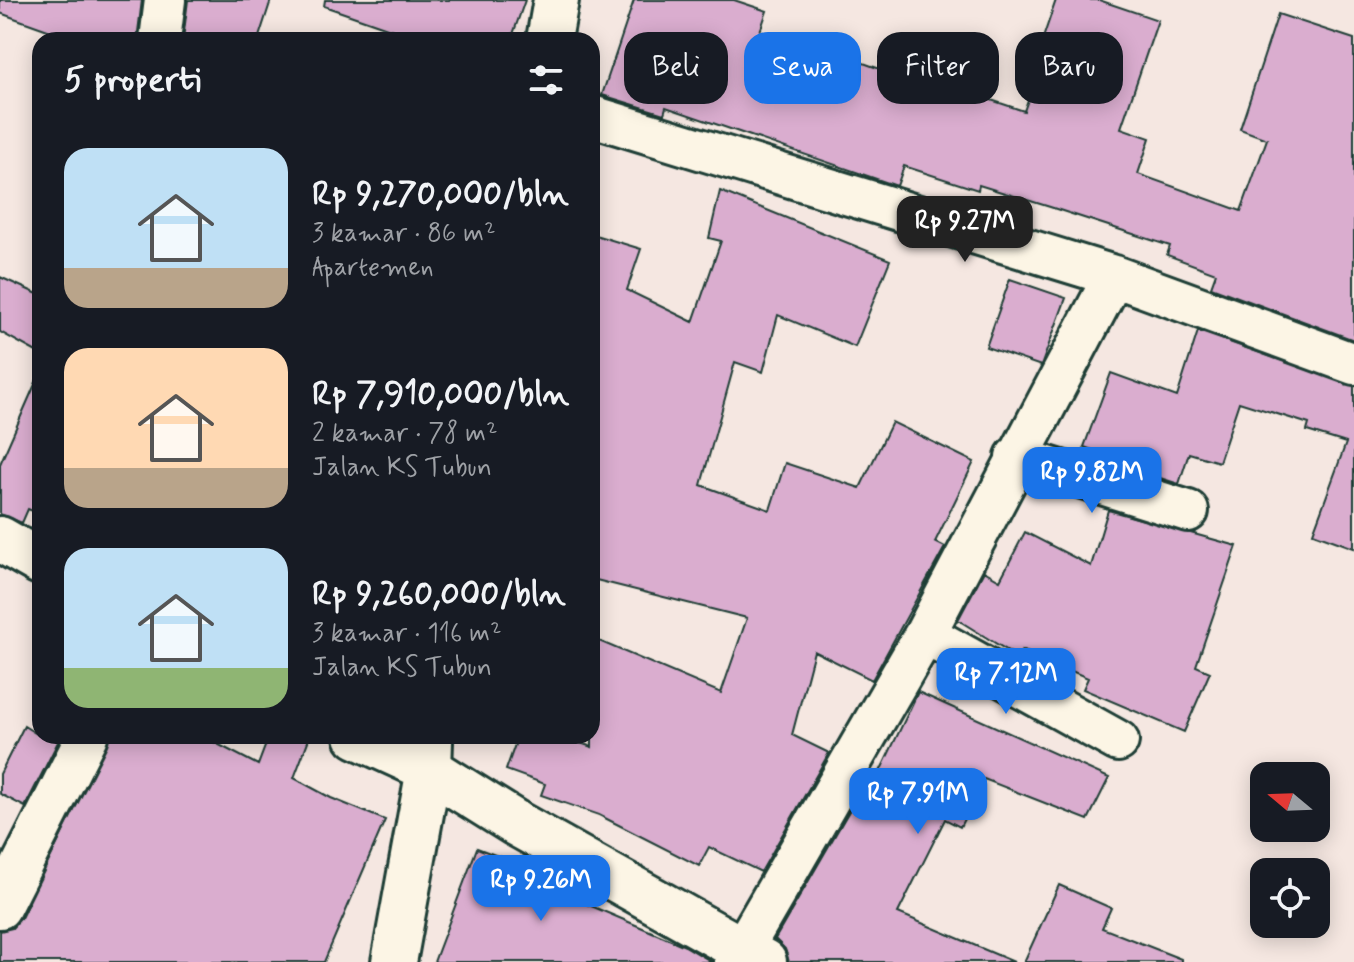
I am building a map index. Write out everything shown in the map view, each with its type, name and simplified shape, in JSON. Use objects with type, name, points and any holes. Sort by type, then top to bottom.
[{"type":"main road","points":[[550,32],[556,0]]},
{"type":"main road","points":[[0,539],[32,557]]},
{"type":"main road","points":[[394,744],[430,752],[517,824],[747,958]]},
{"type":"main road","points":[[394,962],[430,752]]},
{"type":"street","points":[[161,32],[165,0]]},
{"type":"street","points":[[600,118],[1114,276],[1354,364]]},
{"type":"street","points":[[747,958],[925,634],[1114,276]]},
{"type":"street","points":[[1016,457],[1188,511]]},
{"type":"street","points":[[925,634],[1118,741]]},
{"type":"street","points":[[0,908],[83,744]]},
{"type":"building","points":[[0,0],[142,0],[138,32],[53,32],[0,13]]},
{"type":"building","points":[[188,0],[271,0],[261,32],[184,32]]},
{"type":"building","points":[[325,0],[525,0],[514,32],[399,32],[324,6]]},
{"type":"building","points":[[634,0],[734,0],[767,11],[760,32],[744,32],[744,104],[861,104],[861,62],[877,68],[877,104],[999,103],[1024,111],[1026,104],[1123,104],[1123,32],[1045,32],[1056,0],[1099,0],[1158,20],[1121,128],[1150,138],[1138,174],[1241,211],[1267,139],[1240,129],[1278,14],[1354,39],[1354,340],[1211,287],[1216,273],[1167,255],[1170,246],[979,185],[978,190],[904,166],[897,186],[666,107],[664,114],[631,104],[728,104],[728,32],[624,32],[624,102],[602,95]]},
{"type":"building","points":[[720,191],[890,260],[855,347],[778,315],[763,372],[735,362],[701,485],[770,510],[785,463],[860,488],[892,422],[974,462],[935,542],[945,547],[872,680],[814,651],[792,735],[829,753],[761,872],[709,847],[699,866],[599,815],[541,795],[545,784],[506,770],[515,744],[583,744],[592,747],[592,744],[600,744],[600,641],[721,693],[747,618],[600,581],[600,236],[641,249],[627,290],[693,322],[721,241],[709,238]]},
{"type":"building","points":[[0,277],[32,291],[32,350],[0,332]]},
{"type":"building","points":[[1010,279],[1066,298],[1041,366],[986,347]]},
{"type":"building","points":[[1198,331],[1354,386],[1354,548],[1313,533],[1346,443],[1307,431],[1309,424],[1239,402],[1219,462],[1189,453],[1179,484],[1122,466],[1123,461],[1084,447],[1111,373],[1177,397]]},
{"type":"building","points":[[32,391],[32,511],[28,509],[22,523],[0,514],[0,464]]},
{"type":"building","points":[[1108,510],[1237,546],[1196,666],[1210,672],[1184,732],[1083,689],[1088,678],[1022,650],[1018,657],[958,620],[984,571],[1000,580],[1025,532],[1091,566]]},
{"type":"building","points":[[918,692],[1109,778],[1088,820],[984,779],[960,827],[945,819],[898,913],[1014,962],[789,962],[785,949],[775,939],[871,773],[878,776]]},
{"type":"building","points":[[24,726],[32,731],[32,744],[57,744],[25,807],[0,794],[0,774]]},
{"type":"building","points":[[106,744],[217,744],[258,765],[266,744],[307,744],[294,778],[331,798],[385,820],[324,962],[0,962],[0,931],[12,928],[21,918]]},
{"type":"building","points":[[477,848],[568,883],[563,894],[685,946],[712,962],[434,962]]},
{"type":"building","points":[[1059,885],[1111,908],[1102,928],[1181,959],[1181,962],[1024,962]]}]
